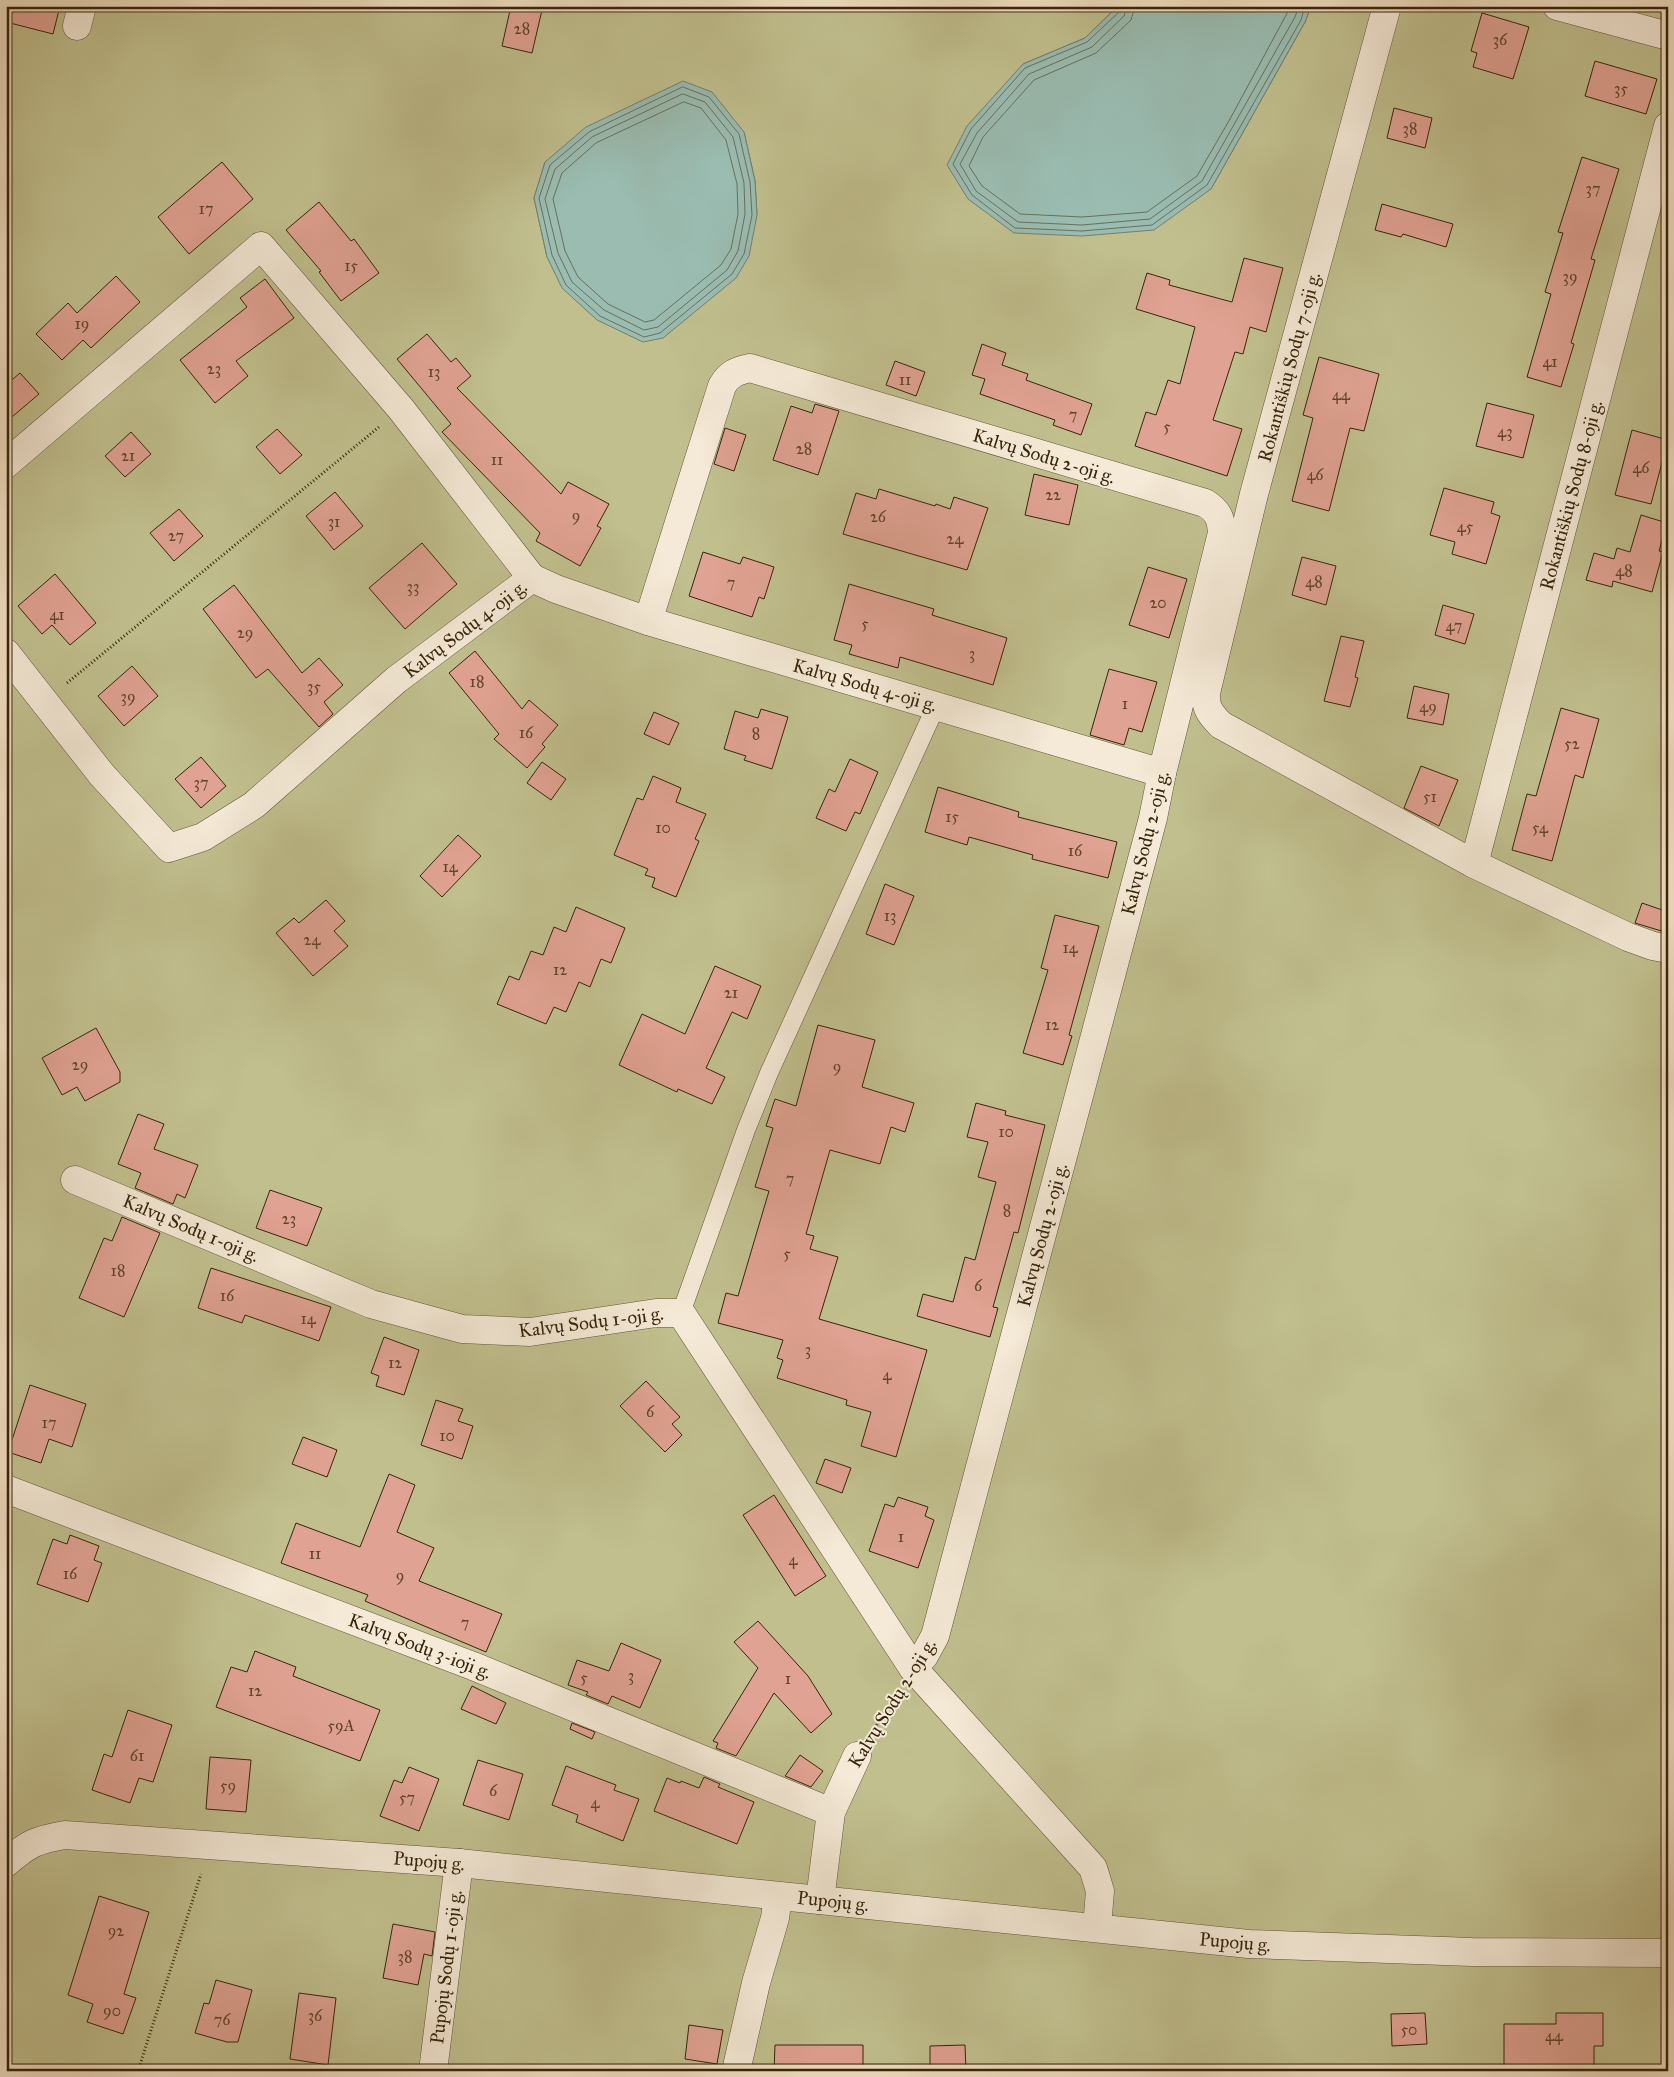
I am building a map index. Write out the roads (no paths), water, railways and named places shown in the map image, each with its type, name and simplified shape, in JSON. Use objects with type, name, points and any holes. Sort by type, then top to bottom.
[{"type":"street","name":"Rokantiškių Sodų 7-oji g.","points":[[1387,6],[1254,494],[1206,693],[1206,704],[1211,715],[1221,724],[1474,864]]},
{"type":"street","points":[[1557,6],[1668,36]]},
{"type":"street","name":"Rokantiškių Sodų 8-oji g.","points":[[1474,864],[1668,126]]},
{"type":"street","points":[[6,464],[261,246],[400,409],[532,578]]},
{"type":"street","name":"Kalvų Sodų 2-oji g.","points":[[648,621],[722,386],[728,375],[739,370],[750,368],[1205,503],[1214,508],[1219,515],[1222,533],[1162,773],[1153,818],[935,1636],[924,1656],[913,1668]]},
{"type":"street","name":"Kalvų Sodų 4-oji g.","points":[[6,654],[102,775],[170,848],[203,837],[254,805],[396,680],[532,578],[556,589],[648,621],[1162,773]]},
{"type":"street","points":[[1474,864],[1628,938],[1668,949]]},
{"type":"street","name":"Kalvų Sodų 1-oji g.","points":[[75,1180],[371,1304],[462,1329],[530,1332],[656,1313],[681,1313],[913,1668],[1093,1868],[1100,1890],[1097,1927]]},
{"type":"street","name":"Kalvų Sodų 3-ioji g.","points":[[6,1489],[473,1666],[831,1812]]},
{"type":"street","name":"Kalvų Sodų 2-oji g.","points":[[820,1900],[831,1812],[857,1756]]},
{"type":"street","name":"Pupojų g.","points":[[6,1863],[37,1840],[65,1835],[459,1864],[1097,1927],[1249,1944],[1472,1952],[1668,1953]]},
{"type":"street","name":"Pupojų Sodų 1-oji g.","points":[[433,2071],[459,1864]]},
{"type":"street","points":[[736,2071],[756,1983],[775,1918],[778,1896]]},
{"type":"lane","points":[[681,1313],[746,1130],[769,1073],[936,706]]},
{"type":"water","points":[[1118,6],[1311,6],[1305,22],[1211,189],[1154,230],[1082,236],[1014,233],[968,199],[947,165],[967,126],[1023,64],[1085,38]]},
{"type":"water","points":[[683,81],[712,92],[744,132],[755,181],[757,215],[749,256],[736,278],[663,338],[643,342],[597,320],[562,288],[547,257],[534,198],[545,162],[586,127]]}]
